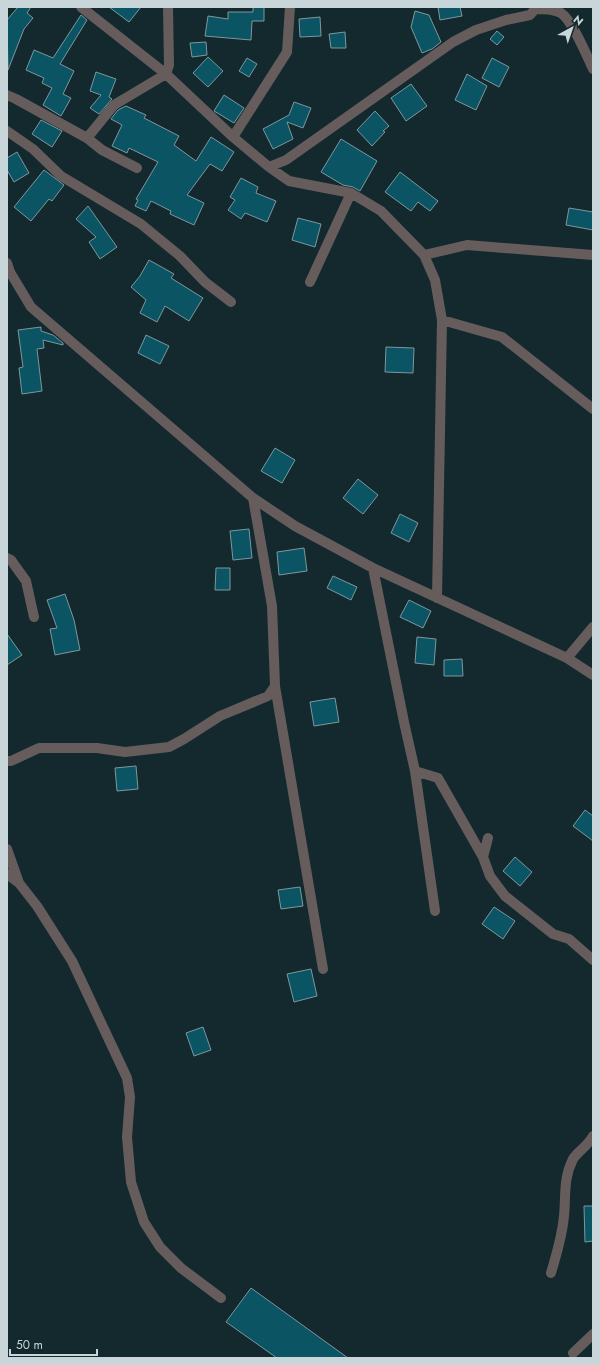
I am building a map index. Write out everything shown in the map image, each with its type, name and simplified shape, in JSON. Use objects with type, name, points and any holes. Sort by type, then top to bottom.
[{"type":"street","points":[[81,7],[166,74],[233,137],[269,167],[289,181],[351,193],[381,211],[424,255],[435,280],[442,320],[437,598]]},
{"type":"street","points":[[87,138],[114,105],[166,74],[169,65],[168,7]]},
{"type":"street","points":[[233,137],[287,52],[290,7]]},
{"type":"street","points":[[269,167],[286,160],[453,42],[476,30],[506,20],[530,15],[537,8],[553,10],[562,14],[569,21],[593,69]]},
{"type":"street","points":[[7,95],[87,138],[102,150],[137,168]]},
{"type":"street","points":[[7,131],[33,149],[61,176],[141,224],[180,256],[205,282],[231,302]]},
{"type":"street","points":[[310,282],[351,193]]},
{"type":"street","points":[[424,255],[467,245],[593,255]]},
{"type":"street","points":[[7,263],[10,272],[31,307],[253,498],[295,526],[373,568],[568,658],[593,676]]},
{"type":"street","points":[[442,320],[502,337],[593,409]]},
{"type":"street","points":[[253,498],[272,606],[275,686],[323,969]]},
{"type":"street","points":[[7,558],[26,581],[34,617]]},
{"type":"street","points":[[373,568],[415,771],[434,911]]},
{"type":"street","points":[[568,658],[593,627]]},
{"type":"street","points":[[7,761],[11,761],[39,748],[97,748],[125,752],[169,747],[184,740],[220,716],[268,696],[275,686]]},
{"type":"street","points":[[415,771],[438,778],[483,857],[490,876],[505,896],[553,934],[569,939],[593,960]]},
{"type":"street","points":[[483,857],[488,838]]},
{"type":"street","points":[[7,849],[19,883]]},
{"type":"street","points":[[7,874],[19,883],[37,906],[72,961],[127,1078],[130,1097],[127,1137],[131,1182],[144,1222],[160,1247],[181,1268],[221,1298]]},
{"type":"street","points":[[551,1273],[561,1243],[564,1215],[564,1184],[573,1158],[590,1142],[593,1136]]},
{"type":"street","points":[[573,1353],[593,1334]]},
{"type":"building","points":[[18,7],[31,7],[27,13],[33,18],[24,29],[8,70],[7,20]]},
{"type":"building","points":[[109,7],[141,7],[129,22]]},
{"type":"building","points":[[253,7],[264,7],[264,21],[252,21],[251,40],[205,36],[208,16],[228,19],[228,12],[253,12]]},
{"type":"building","points":[[438,7],[460,7],[462,16],[440,20]]},
{"type":"building","points":[[415,11],[429,15],[441,42],[432,49],[422,53],[411,27]]},
{"type":"building","points":[[81,15],[87,20],[60,64],[74,71],[63,94],[71,98],[61,116],[43,105],[52,88],[42,83],[44,78],[26,70],[34,50],[53,58]]},
{"type":"building","points":[[320,17],[321,36],[300,37],[299,19]]},
{"type":"building","points":[[497,31],[504,37],[497,45],[490,39]]},
{"type":"building","points":[[345,32],[346,48],[331,48],[329,34]]},
{"type":"building","points":[[206,42],[207,55],[192,57],[190,43]]},
{"type":"building","points":[[208,57],[223,71],[208,87],[193,73]]},
{"type":"building","points":[[247,58],[257,64],[249,77],[239,71]]},
{"type":"building","points":[[492,58],[509,67],[499,87],[482,78]]},
{"type":"building","points":[[96,72],[116,79],[109,97],[112,99],[99,114],[90,108],[101,95],[90,91]]},
{"type":"building","points":[[467,74],[487,86],[476,110],[455,100]]},
{"type":"building","points":[[411,84],[427,106],[406,121],[391,98]]},
{"type":"building","points":[[224,95],[244,108],[234,123],[214,111]]},
{"type":"building","points":[[294,102],[311,108],[303,128],[287,122],[293,139],[273,149],[263,129],[289,115]]},
{"type":"building","points":[[126,106],[146,115],[144,118],[179,136],[174,145],[196,161],[211,137],[234,152],[222,171],[210,164],[187,195],[204,203],[194,225],[170,214],[171,211],[151,201],[146,211],[135,206],[138,200],[136,199],[158,162],[129,148],[127,153],[112,146],[122,125],[111,119],[118,110]]},
{"type":"building","points":[[375,111],[389,126],[383,131],[385,132],[372,146],[357,130]]},
{"type":"building","points":[[41,120],[62,131],[52,147],[32,134]]},
{"type":"building","points":[[341,139],[377,161],[360,191],[353,187],[343,185],[321,172]]},
{"type":"building","points":[[17,152],[29,173],[14,182],[7,170],[7,158]]},
{"type":"building","points":[[44,170],[64,185],[52,201],[49,199],[31,221],[14,207]]},
{"type":"building","points":[[400,172],[438,201],[430,211],[418,202],[411,211],[385,192]]},
{"type":"building","points":[[241,178],[258,187],[256,193],[276,201],[267,222],[245,213],[241,219],[228,210],[235,200],[230,197]]},
{"type":"building","points":[[88,206],[117,247],[100,259],[89,242],[96,237],[76,219]]},
{"type":"building","points":[[569,208],[593,212],[593,230],[566,225]]},
{"type":"building","points":[[298,218],[321,224],[315,247],[292,240]]},
{"type":"building","points":[[149,260],[174,274],[171,278],[203,298],[189,321],[165,306],[157,322],[140,313],[146,300],[131,287],[140,276]]},
{"type":"building","points":[[41,327],[41,331],[53,335],[63,343],[63,345],[43,340],[44,348],[37,349],[42,391],[22,394],[19,368],[23,367],[18,330]]},
{"type":"building","points":[[146,335],[169,346],[160,364],[138,353]]},
{"type":"building","points":[[386,347],[414,348],[413,373],[385,372]]},
{"type":"building","points":[[275,448],[295,460],[282,483],[261,471]]},
{"type":"building","points":[[358,479],[378,495],[363,514],[343,498]]},
{"type":"building","points":[[400,514],[418,523],[409,542],[391,533]]},
{"type":"building","points":[[249,529],[252,558],[233,560],[230,531]]},
{"type":"building","points":[[304,548],[307,571],[279,575],[277,552]]},
{"type":"building","points":[[216,568],[230,568],[230,590],[215,590]]},
{"type":"building","points":[[333,576],[357,587],[351,600],[327,588]]},
{"type":"building","points":[[65,594],[74,620],[80,650],[55,655],[50,629],[57,628],[47,600]]},
{"type":"building","points":[[409,600],[431,611],[423,628],[400,617]]},
{"type":"building","points":[[7,634],[22,655],[7,665]]},
{"type":"building","points":[[417,637],[436,639],[434,665],[415,663]]},
{"type":"building","points":[[462,659],[463,676],[444,676],[444,660]]},
{"type":"building","points":[[335,698],[339,722],[314,726],[310,702]]},
{"type":"building","points":[[136,766],[138,789],[117,791],[115,768]]},
{"type":"building","points":[[585,810],[593,816],[593,841],[573,826]]},
{"type":"building","points":[[515,857],[532,872],[520,886],[503,871]]},
{"type":"building","points":[[300,887],[303,906],[281,909],[278,890]]},
{"type":"building","points":[[494,907],[515,921],[503,939],[482,924]]},
{"type":"building","points":[[311,969],[317,996],[294,1002],[287,974]]},
{"type":"building","points":[[203,1027],[211,1050],[194,1056],[186,1033]]},
{"type":"building","points":[[584,1206],[593,1206],[593,1241],[585,1242]]},
{"type":"building","points":[[251,1288],[348,1358],[277,1358],[226,1322]]}]
